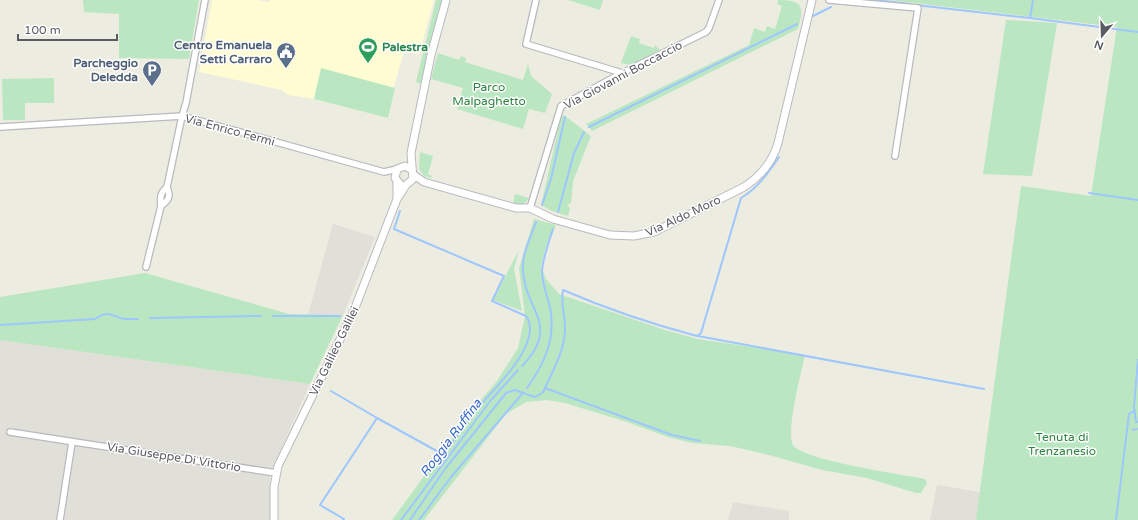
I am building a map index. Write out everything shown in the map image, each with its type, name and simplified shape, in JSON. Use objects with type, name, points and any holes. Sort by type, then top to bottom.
[{"type":"street","points":[[146,267],[161,206],[168,201],[170,193],[167,186],[186,103],[205,0]]},
{"type":"street","points":[[397,199],[413,179],[411,153],[431,55],[446,0]]},
{"type":"street","points":[[536,0],[526,44],[622,74]]},
{"type":"street","name":"Via Giovanni Boccaccio","points":[[530,208],[561,106],[706,32],[709,28],[719,0]]},
{"type":"street","name":"Via Aldo Moro","points":[[408,184],[424,182],[516,208],[530,208],[560,221],[616,236],[634,236],[656,231],[751,183],[763,170],[777,146],[812,0]]},
{"type":"street","points":[[829,0],[918,8],[895,156]]},
{"type":"street","name":"Via Enrico Fermi","points":[[0,127],[182,116],[384,172]]},
{"type":"street","points":[[396,181],[395,174],[411,153]]},
{"type":"street","points":[[384,172],[408,167],[413,173]]},
{"type":"street","points":[[384,172],[396,181],[408,184]]},
{"type":"street","name":"Via Aldo Moro","points":[[413,173],[424,182]]},
{"type":"street","name":"Via Galileo Galilei","points":[[274,520],[274,487],[276,473],[288,442],[353,313],[397,199],[396,181]]},
{"type":"street","name":"Via Giuseppe Di Vittorio","points":[[10,432],[276,473]]},
{"type":"street","points":[[60,520],[72,442]]},
{"type":"shaded area","points":[[212,0],[257,0],[269,2],[270,0],[434,0],[419,55],[404,51],[394,87],[388,118],[314,99],[288,95],[282,90],[199,72]]},
{"type":"shaded area","points":[[333,224],[375,237],[343,315],[308,315]]},
{"type":"shaded area","points":[[0,340],[310,384],[270,474],[270,520],[0,520]]},
{"type":"shaded area","points":[[937,485],[980,492],[976,520],[930,520]]},
{"type":"shaded area","points":[[733,502],[789,511],[789,520],[728,520]]},
{"type":"green space","points":[[83,0],[199,0],[189,59],[119,58],[119,14],[84,12]]},
{"type":"green space","points":[[436,0],[442,0],[429,46],[422,84],[416,82]]},
{"type":"green space","points":[[568,0],[603,0],[600,10]]},
{"type":"green space","points":[[778,0],[793,1],[800,6],[801,15],[798,29],[592,131],[586,124],[749,45],[754,28],[765,32],[767,26],[775,29],[782,6],[777,4]]},
{"type":"green space","name":"Tenuta di Trenzanesio","points":[[889,0],[1138,0],[1138,520],[976,520],[1021,186],[1091,196],[1117,27]]},
{"type":"green space","points":[[1006,20],[1057,23],[1032,176],[983,174]]},
{"type":"green space","points":[[631,36],[640,39],[639,43],[654,48],[655,45],[660,50],[630,65],[621,63]]},
{"type":"green space","name":"Parco Malpaghetto","points":[[438,53],[459,60],[461,56],[466,58],[465,62],[523,80],[528,64],[531,76],[552,94],[545,113],[529,109],[523,129],[457,109],[463,88],[431,79]]},
{"type":"green space","points":[[321,68],[395,88],[388,118],[314,99]]},
{"type":"green space","points":[[54,78],[54,103],[25,103],[25,120],[3,120],[2,79]]},
{"type":"green space","points":[[564,115],[591,136],[573,181],[571,203],[567,205],[570,208],[568,216],[552,211],[541,205],[561,117]]},
{"type":"green space","points":[[420,152],[433,156],[428,174],[432,176],[431,178],[424,176],[419,169]]},
{"type":"green space","points":[[515,194],[529,198],[522,204],[513,204]]},
{"type":"green space","points":[[534,219],[556,225],[545,250],[541,266],[546,279],[559,294],[665,330],[698,339],[805,355],[791,427],[791,438],[793,445],[800,451],[833,461],[925,479],[927,483],[921,493],[916,493],[867,478],[822,470],[730,446],[692,443],[668,437],[627,422],[565,403],[547,400],[526,402],[506,414],[424,520],[392,520],[473,409],[497,381],[518,348],[525,316],[519,268]]},
{"type":"green space","points":[[519,250],[514,269],[522,311],[493,300]]},
{"type":"green space","points":[[145,273],[289,314],[343,315],[310,384],[0,340],[0,297]]},
{"type":"waterway","points":[[876,0],[910,4]]},
{"type":"waterway","points":[[916,5],[1030,18],[1033,0]]},
{"type":"waterway","points":[[813,16],[831,7]]},
{"type":"waterway","points":[[1030,18],[1138,32]]},
{"type":"waterway","points":[[589,127],[797,24]]},
{"type":"waterway","name":"Roggia Ruffina","points":[[542,205],[551,179],[565,117]]},
{"type":"waterway","points":[[558,212],[574,153],[584,132]]},
{"type":"waterway","points":[[543,392],[557,362],[564,339],[565,326],[562,300],[563,290],[596,304],[646,321],[697,336],[701,333],[741,198],[758,185],[779,157]]},
{"type":"waterway","points":[[1089,193],[1138,200]]},
{"type":"waterway","points":[[343,520],[344,519],[320,505],[377,418],[444,455],[476,410],[514,366],[523,352],[528,339],[530,327],[526,316],[492,301],[504,276],[394,229],[400,211]]},
{"type":"waterway","name":"Roggia Ruffina","points":[[522,366],[534,351],[539,339],[540,328],[538,318],[525,284],[523,269],[525,251],[536,222]]},
{"type":"waterway","points":[[527,388],[544,360],[550,340],[550,307],[542,271],[553,229]]},
{"type":"waterway","points":[[0,325],[95,319],[104,314],[111,314],[125,319],[138,319]]},
{"type":"waterway","points":[[150,318],[261,316]]},
{"type":"waterway","points":[[273,316],[340,316]]},
{"type":"waterway","points":[[698,336],[984,389]]},
{"type":"waterway","points":[[1138,360],[1134,407],[1136,422],[1138,422]]},
{"type":"waterway","name":"Roggia Ruffina","points":[[401,520],[491,400],[518,370]]},
{"type":"waterway","points":[[545,388],[672,435],[700,441]]},
{"type":"waterway","points":[[410,520],[445,469],[506,393],[515,390],[535,397],[542,393]]},
{"type":"waterway","points":[[331,391],[377,418]]},
{"type":"waterway","points":[[419,520],[451,477],[522,394]]},
{"type":"waterway","points":[[1116,520],[1129,414],[1134,411]]},
{"type":"waterway","points":[[1133,430],[1137,429]]},
{"type":"place","name":"Palestra","points":[[368,64]]},
{"type":"place","name":"Centro Emanuela Setti Carraro","points":[[286,69]]},
{"type":"place","name":"Parcheggio Deledda","points":[[152,87]]}]
